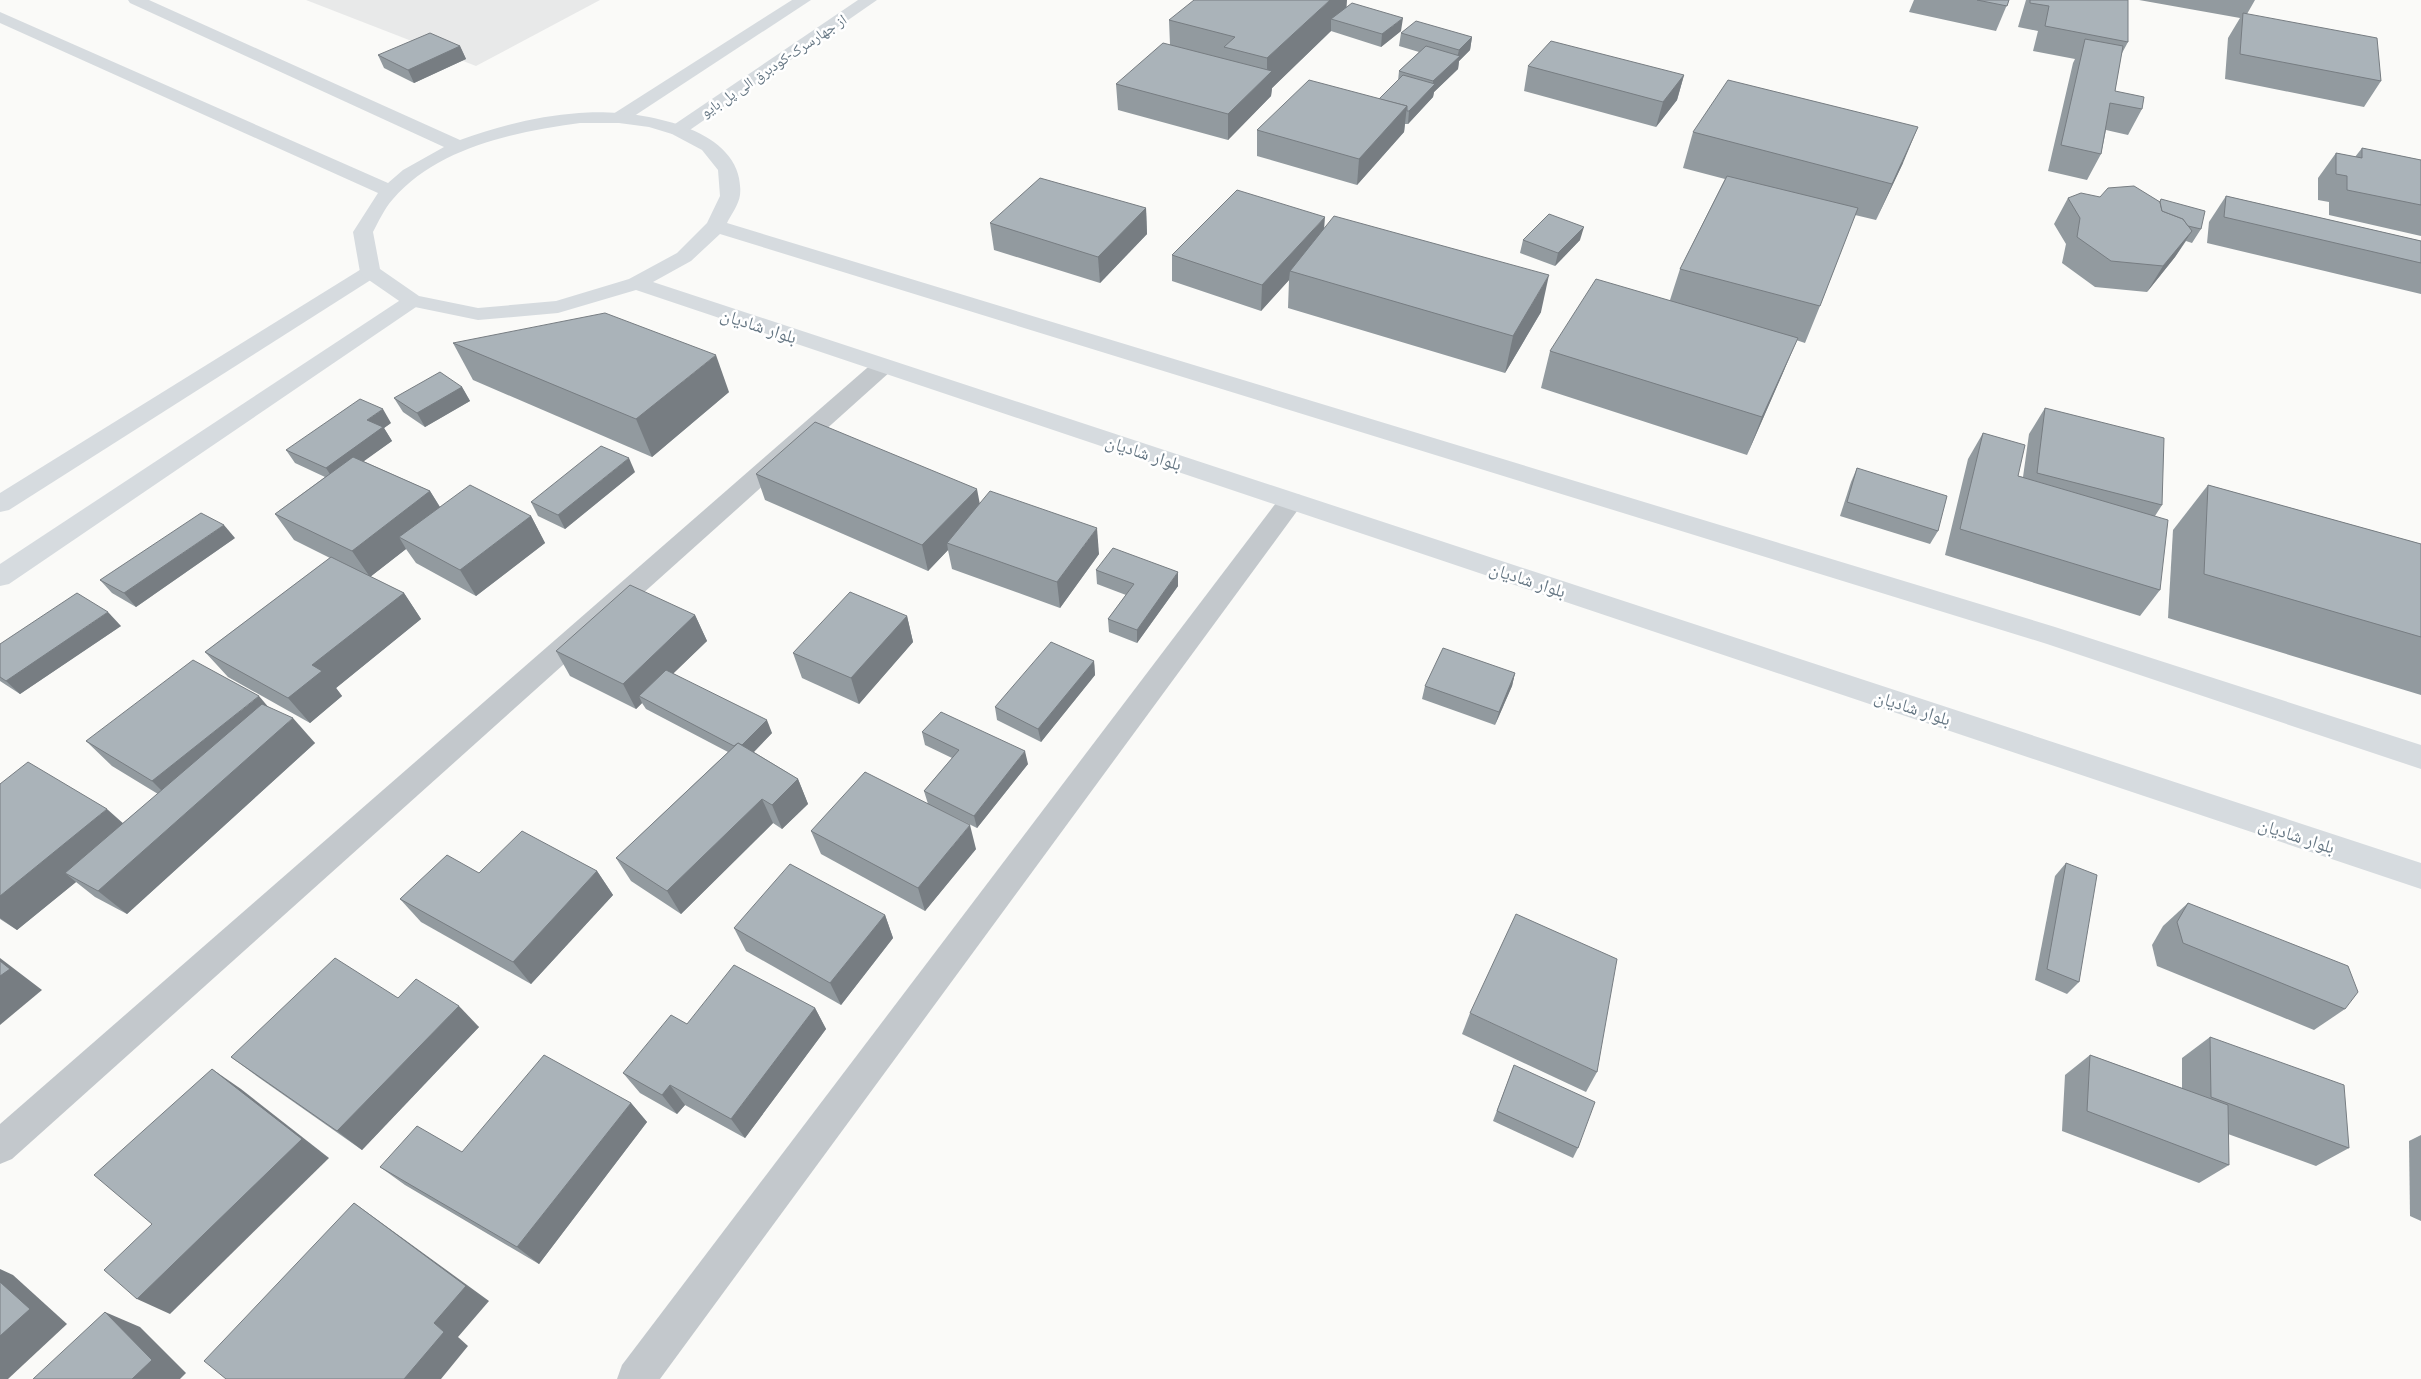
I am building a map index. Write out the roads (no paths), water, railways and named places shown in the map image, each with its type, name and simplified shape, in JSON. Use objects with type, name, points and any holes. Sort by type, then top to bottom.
[{"type":"main road","points":[[136,0],[460,147]]},
{"type":"main road","points":[[619,118],[803,0]]},
{"type":"main road","name":"از جهارسرک-کودبرق الی پل بایو","points":[[678,130],[868,0]]},
{"type":"main road","points":[[0,17],[389,192]]},
{"type":"main road","points":[[580,118],[619,118],[651,122],[678,130],[709,146],[727,169],[730,196],[716,226],[684,257],[636,283],[558,307],[478,314],[412,301],[370,272],[363,232],[389,192],[420,167],[460,147],[498,133],[539,123],[580,118]]},
{"type":"main road","points":[[716,226],[2055,637],[2421,757]]},
{"type":"main road","points":[[0,504],[370,272]]},
{"type":"main road","name":"بلوار شادیان","points":[[636,283],[2421,876]]},
{"type":"main road","points":[[0,576],[412,301]]},
{"type":"street","points":[[0,1147],[883,366]]},
{"type":"street","points":[[636,1379],[1291,500]]}]
